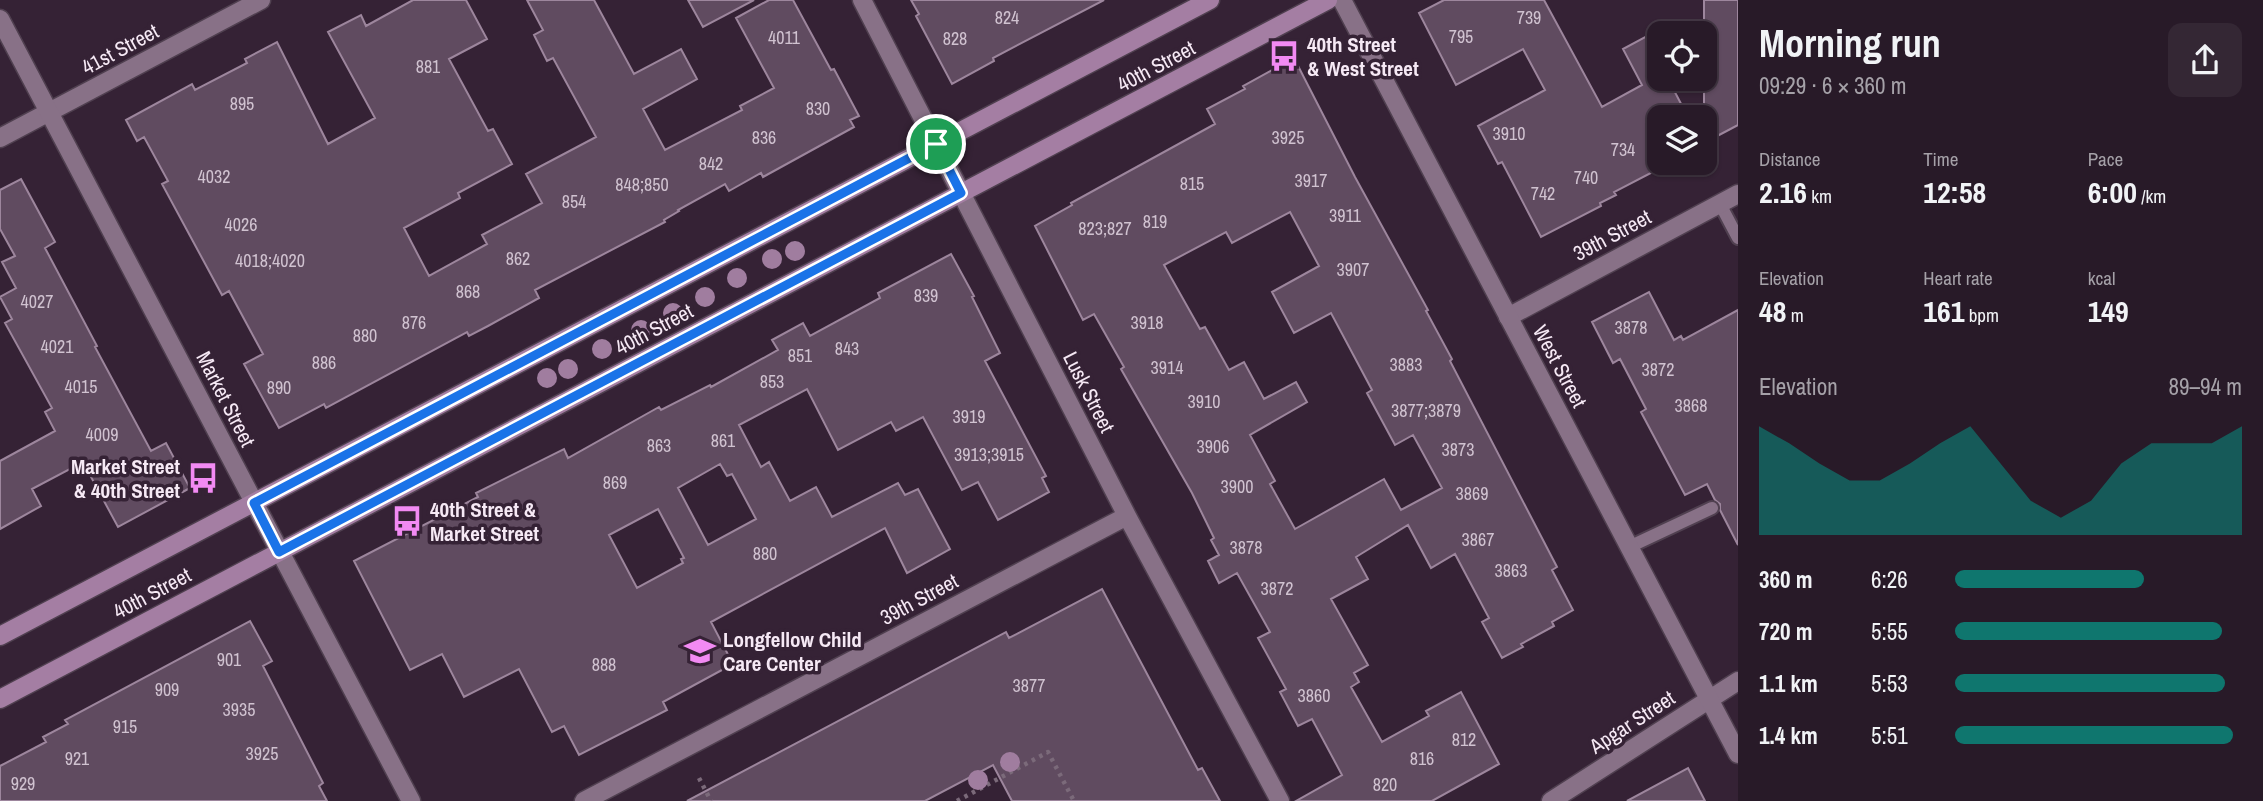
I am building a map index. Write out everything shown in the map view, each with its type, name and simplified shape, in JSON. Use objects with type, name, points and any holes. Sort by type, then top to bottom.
[{"type":"main road","name":"40th Street","points":[[0,636],[1210,0]]},
{"type":"main road","name":"40th Street","points":[[0,699],[1328,0]]},
{"type":"street","name":"41st Street","points":[[0,138],[261,0]]},
{"type":"street","name":"Lusk Street","points":[[862,0],[1127,516],[1280,801]]},
{"type":"street","name":"West Street","points":[[1342,0],[1738,754]]},
{"type":"street","name":"Market Street","points":[[0,19],[411,801]]},
{"type":"street","name":"39th Street","points":[[1508,317],[1738,194]]},
{"type":"street","name":"39th Street","points":[[584,801],[1127,516]]},
{"type":"street","name":"Apgar Street","points":[[1551,801],[1738,681]]},
{"type":"lane","points":[[1720,204],[1738,238]]},
{"type":"lane","points":[[1629,547],[1712,508]]},
{"type":"path","points":[[957,801],[1048,752],[1074,801]]},
{"type":"path","points":[[699,778],[711,801]]},
{"type":"building","points":[[413,0],[466,0],[487,39],[449,59],[488,131],[493,129],[512,164],[458,193],[460,198],[404,228],[429,276],[487,244],[482,235],[542,203],[526,174],[596,137],[553,58],[547,61],[534,35],[543,30],[527,0],[594,0],[634,74],[681,49],[697,79],[643,109],[665,150],[742,110],[740,106],[774,88],[736,18],[769,0],[793,0],[859,116],[850,120],[854,127],[763,177],[761,173],[729,191],[725,184],[678,210],[664,220],[665,222],[535,290],[539,298],[488,326],[469,336],[467,332],[326,408],[324,404],[279,428],[244,364],[263,354],[229,291],[222,295],[162,184],[168,181],[144,137],[137,141],[126,120],[192,84],[195,90],[247,63],[245,59],[277,42],[328,144],[375,118],[328,32],[361,15],[366,26]]},
{"type":"building","points":[[688,0],[754,0],[703,27]]},
{"type":"building","points":[[911,0],[1104,0],[993,58],[994,61],[952,84],[916,16],[919,14]]},
{"type":"building","points":[[1444,0],[1544,0],[1602,107],[1642,85],[1623,49],[1647,36],[1647,91],[1674,91],[1682,105],[1647,105],[1647,175],[1614,192],[1616,195],[1600,203],[1601,206],[1541,237],[1502,162],[1498,164],[1478,126],[1545,90],[1523,49],[1456,85],[1419,13]]},
{"type":"building","points":[[1704,0],[1738,0],[1738,125],[1717,136],[1717,105],[1704,105],[1704,91],[1717,91],[1717,21],[1704,21]]},
{"type":"building","points":[[1294,58],[1428,310],[1426,311],[1452,359],[1450,361],[1557,567],[1552,570],[1573,610],[1552,622],[1554,626],[1521,644],[1523,647],[1502,658],[1482,622],[1489,618],[1455,554],[1431,568],[1408,525],[1356,557],[1368,579],[1331,599],[1368,665],[1354,673],[1359,682],[1351,687],[1382,742],[1429,716],[1426,711],[1461,692],[1499,764],[1432,801],[1296,801],[1342,775],[1312,719],[1298,726],[1280,692],[1286,689],[1258,638],[1270,632],[1237,573],[1219,583],[1208,561],[1219,555],[1211,540],[1214,538],[1192,493],[1121,369],[1124,367],[1094,314],[1083,320],[1035,226],[1072,205],[1071,203],[1215,124],[1207,109],[1245,89],[1243,86]],"holes":[[[1290,212],[1319,266],[1272,292],[1294,333],[1331,313],[1372,390],[1367,393],[1395,445],[1413,435],[1442,488],[1401,510],[1384,479],[1295,529],[1270,484],[1275,481],[1250,435],[1307,402],[1296,382],[1264,399],[1244,362],[1229,370],[1205,327],[1200,329],[1164,265],[1226,232],[1232,243]]]},
{"type":"building","points":[[21,179],[55,242],[45,248],[151,451],[166,443],[190,488],[118,527],[83,462],[32,489],[41,506],[0,529],[0,461],[55,431],[45,412],[52,408],[5,323],[12,319],[0,297],[16,288],[2,262],[15,256],[0,229],[0,190]]},
{"type":"building","points":[[951,254],[1000,353],[985,361],[1046,476],[1042,478],[1049,492],[998,520],[978,482],[962,490],[923,417],[896,431],[891,422],[838,450],[807,389],[739,425],[761,467],[769,462],[790,501],[816,487],[832,517],[898,483],[905,495],[918,489],[950,549],[907,573],[885,528],[711,622],[733,664],[663,702],[667,710],[579,755],[564,726],[552,732],[519,669],[464,697],[442,654],[410,670],[354,561],[478,497],[476,493],[564,449],[568,458],[659,407],[661,410],[710,385],[711,387],[778,350],[772,340],[803,323],[810,336],[880,298],[878,293]],"holes":[[[720,464],[727,476],[732,474],[756,519],[708,545],[678,488]],[[658,509],[684,558],[681,559],[683,563],[637,588],[609,535]]]},
{"type":"building","points":[[1649,292],[1674,340],[1681,336],[1683,340],[1738,310],[1738,545],[1720,510],[1720,504],[1707,484],[1685,495],[1641,412],[1646,409],[1620,359],[1613,363],[1592,322]]},
{"type":"building","points":[[1102,589],[1198,770],[1202,768],[1220,801],[1012,801],[993,765],[925,801],[687,801],[1006,632],[1009,638]]},
{"type":"building","points":[[250,621],[272,661],[263,666],[323,783],[319,786],[327,801],[0,801],[0,766],[46,742],[43,737],[68,724],[65,720]]},
{"type":"building","points":[[1688,768],[1705,801],[1627,801]]},
{"type":"place","name":"40th Street & West Street","points":[[1284,56]]},
{"type":"place","name":"Market Street & 40th Street","points":[[203,478]]},
{"type":"place","name":"40th Street & Market Street","points":[[407,521]]},
{"type":"place","name":"Longfellow Child Care Center","points":[[700,651]]},
{"type":"route","points":[[936,144],[961,193],[279,552],[254,503],[936,144]]}]
